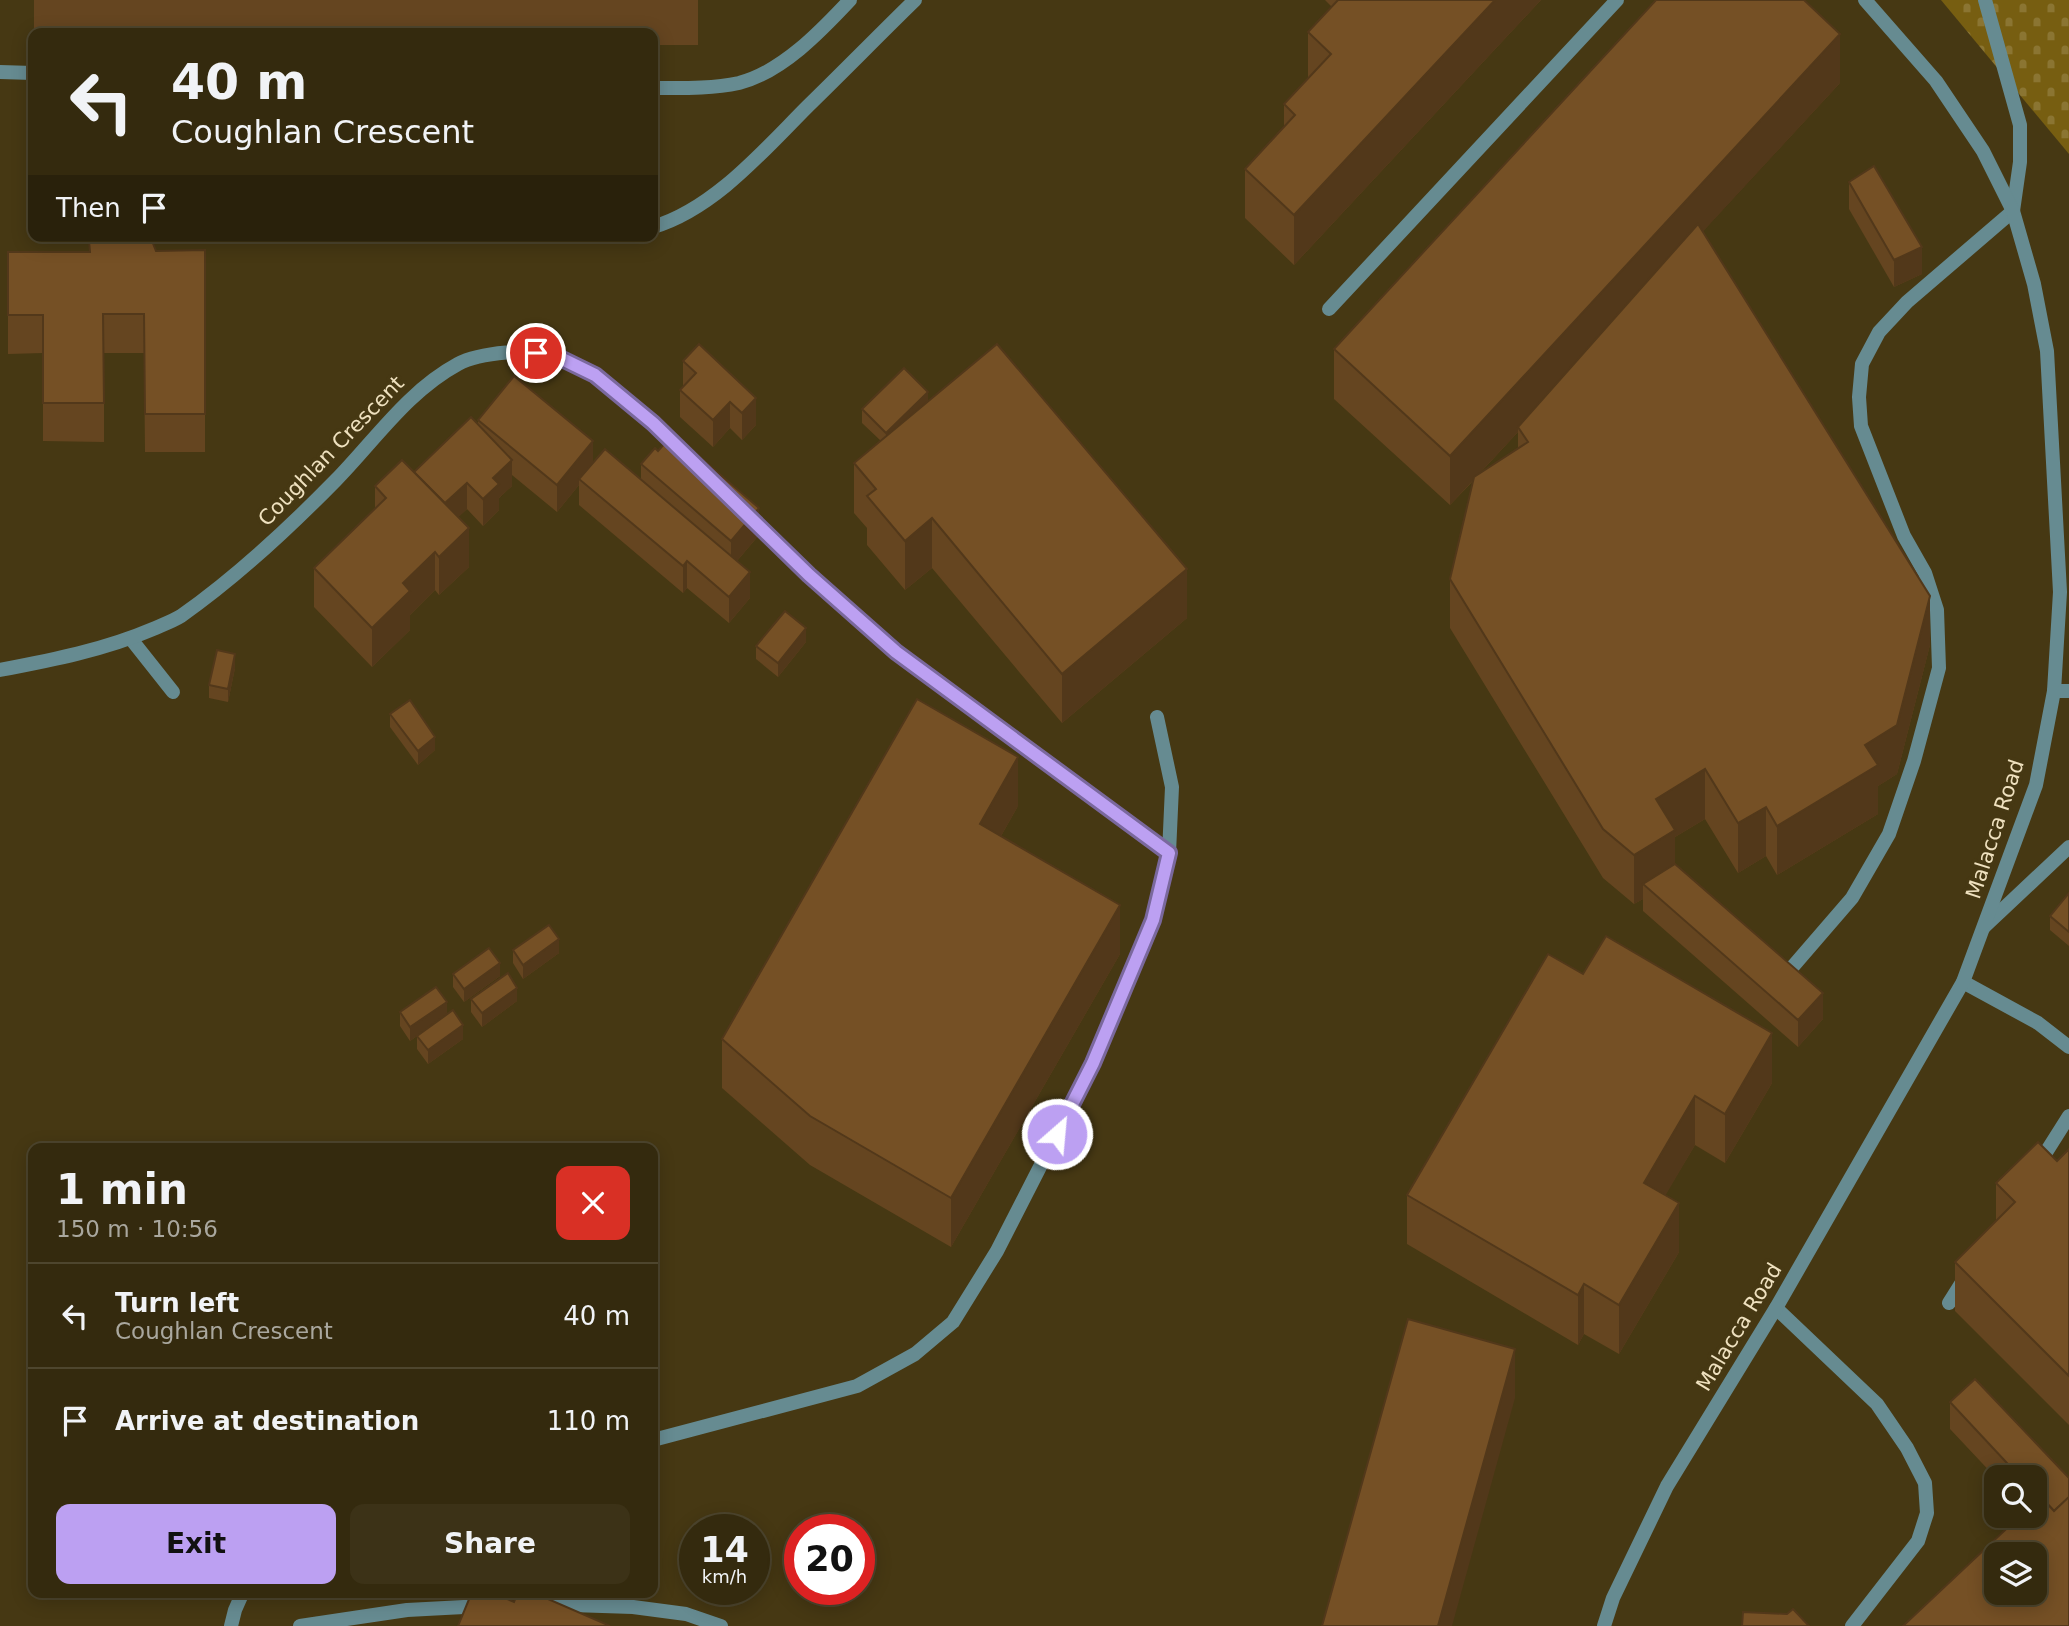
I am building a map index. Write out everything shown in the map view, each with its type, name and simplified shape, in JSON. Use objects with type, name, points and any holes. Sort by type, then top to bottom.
[{"type":"street","points":[[658,88],[740,83],[776,66],[808,42],[850,0]]},
{"type":"street","points":[[658,225],[679,218],[713,197],[776,139],[915,0]]},
{"type":"street","points":[[1329,309],[1617,0]]},
{"type":"street","name":"Malacca Road","points":[[1604,1626],[1614,1598],[1667,1486],[1776,1308],[1963,982],[2036,785],[2054,691],[2060,592],[2047,351],[2034,284],[2013,211],[1983,151],[1936,81],[1865,0]]},
{"type":"street","points":[[1783,978],[1852,898],[1889,834],[1914,761],[1939,668],[1937,610],[1925,573],[1904,536],[1861,426],[1858,397],[1862,364],[1879,332],[1907,302],[2013,211],[2020,162],[2020,125],[1985,0]]},
{"type":"street","points":[[0,72],[28,73]]},
{"type":"street","name":"Coughlan Crescent","points":[[0,670],[69,656],[131,639],[178,618],[230,580],[279,537],[337,479],[421,387],[461,362],[519,350],[554,355],[595,375],[653,423],[692,461]]},
{"type":"street","points":[[741,508],[809,575],[896,652],[1169,853]]},
{"type":"street","points":[[131,639],[173,692]]},
{"type":"street","points":[[2054,691],[2069,691]]},
{"type":"street","points":[[658,1439],[857,1386],[915,1354],[953,1322],[997,1251],[1093,1063],[1153,920],[1169,853],[1172,787],[1157,717]]},
{"type":"street","points":[[1984,927],[2069,846]]},
{"type":"street","points":[[1963,982],[2038,1023],[2069,1047]]},
{"type":"street","points":[[2031,1174],[2069,1116]]},
{"type":"street","points":[[1948,1303],[1971,1268]]},
{"type":"street","points":[[1776,1308],[1877,1404],[1907,1448],[1925,1483],[1927,1513],[1919,1541],[1852,1626]]},
{"type":"street","points":[[231,1626],[240,1598]]},
{"type":"street","points":[[533,1603],[647,1609],[686,1614],[721,1626]]},
{"type":"street","points":[[300,1626],[407,1610],[491,1605]]},
{"type":"street","points":[[401,1626],[407,1610]]},
{"type":"green space","points":[[1941,0],[2069,0],[2069,154]]},
{"type":"building","points":[[1338,0],[1495,0],[1294,215],[1245,169],[1295,115],[1284,104],[1331,54],[1308,32]]},
{"type":"building","points":[[1656,0],[1804,0],[1840,34],[1450,456],[1334,349]]},
{"type":"building","points":[[1874,166],[1922,247],[1894,260],[1849,182]]},
{"type":"building","points":[[1698,224],[1930,596],[1897,725],[1865,745],[1878,765],[1777,826],[1766,807],[1738,823],[1705,769],[1656,799],[1675,830],[1634,855],[1603,829],[1450,579],[1474,477],[1528,442],[1518,427]]},
{"type":"building","points":[[89,242],[152,242],[156,251],[205,250],[205,414],[145,414],[144,314],[103,314],[104,403],[43,403],[43,315],[8,315],[8,252],[90,252]]},
{"type":"building","points":[[699,344],[756,398],[742,413],[730,402],[713,420],[680,390],[696,373],[683,361]]},
{"type":"building","points":[[997,344],[1187,569],[1062,674],[932,518],[905,541],[867,496],[876,489],[854,463]]},
{"type":"building","points":[[904,368],[928,392],[886,433],[862,409]]},
{"type":"building","points":[[514,376],[593,441],[557,485],[478,420]]},
{"type":"building","points":[[471,417],[512,460],[493,478],[499,484],[483,499],[467,483],[445,503],[414,472]]},
{"type":"building","points":[[673,434],[759,508],[731,541],[641,464],[655,448],[658,451]]},
{"type":"building","points":[[605,449],[750,572],[729,597],[687,561],[683,566],[579,479]]},
{"type":"building","points":[[402,460],[469,528],[439,557],[435,552],[403,583],[410,591],[372,628],[314,568],[386,498],[375,486]]},
{"type":"building","points":[[785,611],[806,628],[778,663],[756,646]]},
{"type":"building","points":[[217,650],[235,654],[228,689],[209,685]]},
{"type":"building","points":[[917,699],[1018,757],[980,824],[1120,905],[951,1198],[810,1116],[722,1039]]},
{"type":"building","points":[[410,700],[435,737],[418,751],[390,714]]},
{"type":"building","points":[[1675,864],[1823,993],[1798,1020],[1643,884]]},
{"type":"building","points":[[2069,893],[2069,932],[2050,916]]},
{"type":"building","points":[[549,925],[559,939],[523,965],[513,950]]},
{"type":"building","points":[[1606,936],[1772,1033],[1725,1114],[1695,1096],[1644,1183],[1679,1203],[1619,1305],[1584,1284],[1578,1295],[1407,1195],[1548,954],[1583,974]]},
{"type":"building","points":[[489,948],[500,963],[464,989],[453,974]]},
{"type":"building","points":[[508,973],[517,988],[482,1013],[471,999]]},
{"type":"building","points":[[436,987],[447,1002],[410,1027],[400,1012]]},
{"type":"building","points":[[453,1010],[463,1025],[428,1050],[417,1036]]},
{"type":"building","points":[[2038,1142],[2057,1161],[2069,1149],[2069,1376],[1955,1262],[2015,1202],[1996,1183]]},
{"type":"building","points":[[1408,1319],[1515,1349],[1438,1626],[1322,1626]]},
{"type":"building","points":[[1975,1379],[2069,1478],[2069,1497],[2054,1511],[2047,1504],[2047,1465],[2009,1465],[1950,1402]]},
{"type":"building","points":[[2069,1497],[2069,1626],[1903,1626],[1984,1550],[1984,1605],[2047,1605],[2047,1542],[1992,1542],[2007,1528],[2047,1528],[2047,1504],[2054,1511]]},
{"type":"building","points":[[470,1598],[505,1598],[514,1602],[516,1598],[546,1598],[610,1626],[458,1626]]},
{"type":"building","points":[[1793,1609],[1809,1626],[1742,1626],[1743,1612],[1787,1614]]},
{"type":"route","points":[[536,353],[554,355],[595,375],[653,423],[809,575],[896,652],[1169,853],[1153,920],[1093,1063],[1057,1134]]}]
